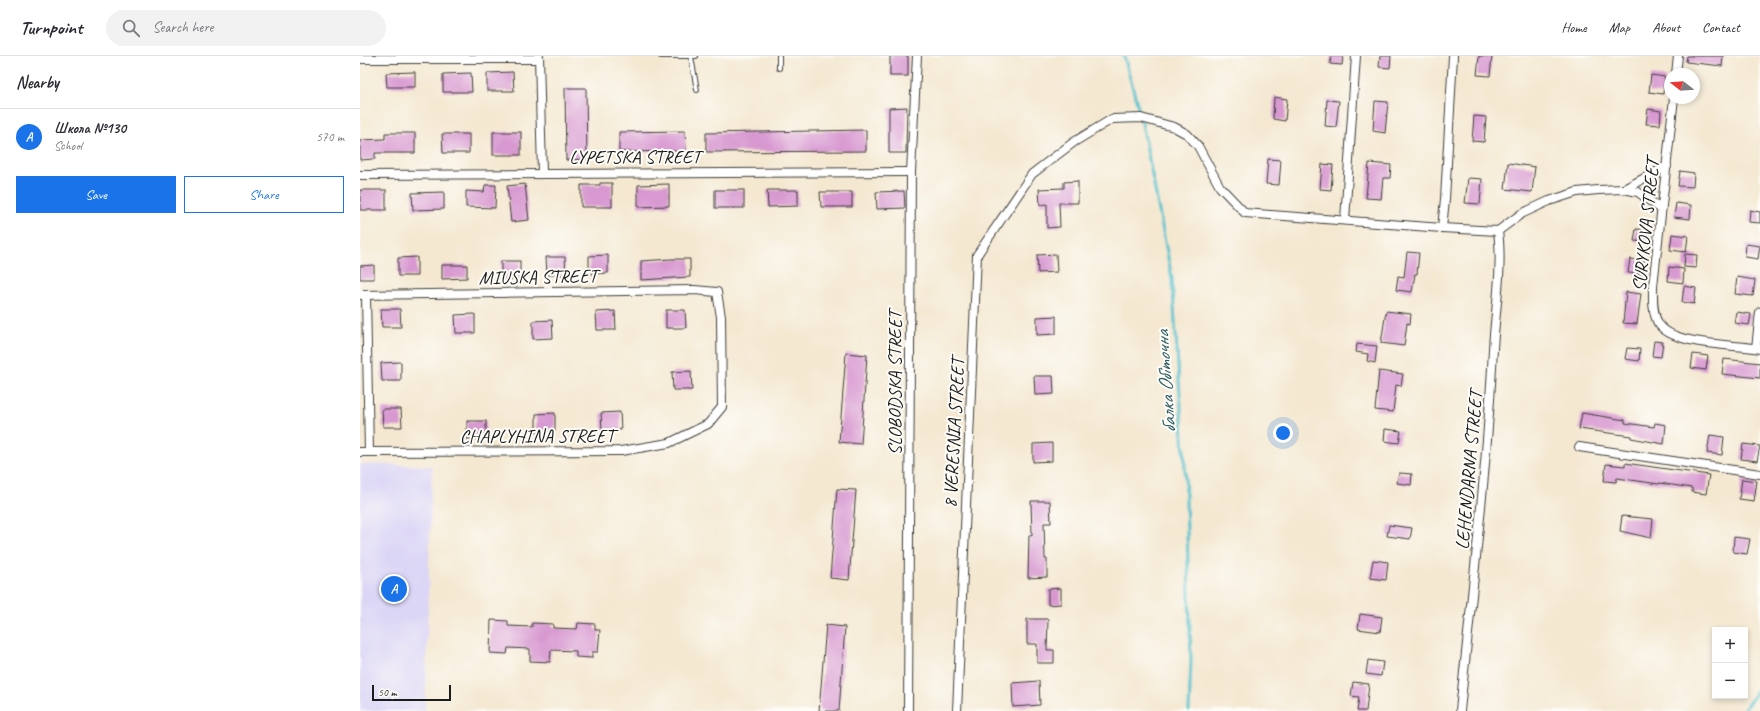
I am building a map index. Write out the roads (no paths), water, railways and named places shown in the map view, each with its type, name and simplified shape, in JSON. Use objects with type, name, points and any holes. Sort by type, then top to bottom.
[{"type":"street","name":"SLOBODSKA STREET","points":[[908,711],[911,172],[917,56]]},
{"type":"street","points":[[1356,56],[1345,220],[1498,231],[1521,214],[1549,201],[1577,192],[1624,189],[1638,192],[1661,209]]},
{"type":"street","points":[[1442,228],[1445,199],[1452,56]]},
{"type":"street","points":[[1677,68],[1678,56]]},
{"type":"street","points":[[360,59],[539,58],[542,173]]},
{"type":"street","name":"SURYKOVA STREET","points":[[1673,104],[1653,286],[1653,307],[1658,322],[1670,334],[1687,339],[1758,349],[1760,312]]},
{"type":"street","name":"8 VERESNIA STREET","points":[[957,711],[977,255],[1032,174],[1074,142],[1112,119],[1141,118],[1174,127],[1187,134],[1198,146],[1220,187],[1245,213],[1345,220]]},
{"type":"street","points":[[1624,189],[1667,166]]},
{"type":"street","name":"LYPETSKA STREET","points":[[360,175],[911,172]]},
{"type":"street","name":"LEHENDARNA STREET","points":[[1460,711],[1490,426],[1496,308],[1501,250],[1498,231]]},
{"type":"street","name":"MIUSKA STREET","points":[[363,295],[694,290],[717,292],[721,317],[722,407],[708,424]]},
{"type":"street","points":[[363,295],[369,452]]},
{"type":"street","name":"CHAPLYHINA STREET","points":[[360,452],[622,451],[669,443],[708,424]]},
{"type":"street","points":[[1579,447],[1760,474]]},
{"type":"lane","points":[[661,56],[694,56],[697,90]]},
{"type":"lane","points":[[778,68],[779,56]]},
{"type":"waterway","name":"балка Обіточна","points":[[1124,56],[1141,118],[1172,278],[1185,467],[1191,659],[1189,711]]},
{"type":"waterway","points":[[1743,711],[1760,688]]},
{"type":"place","name":"Школа №130","points":[[394,589]]}]
